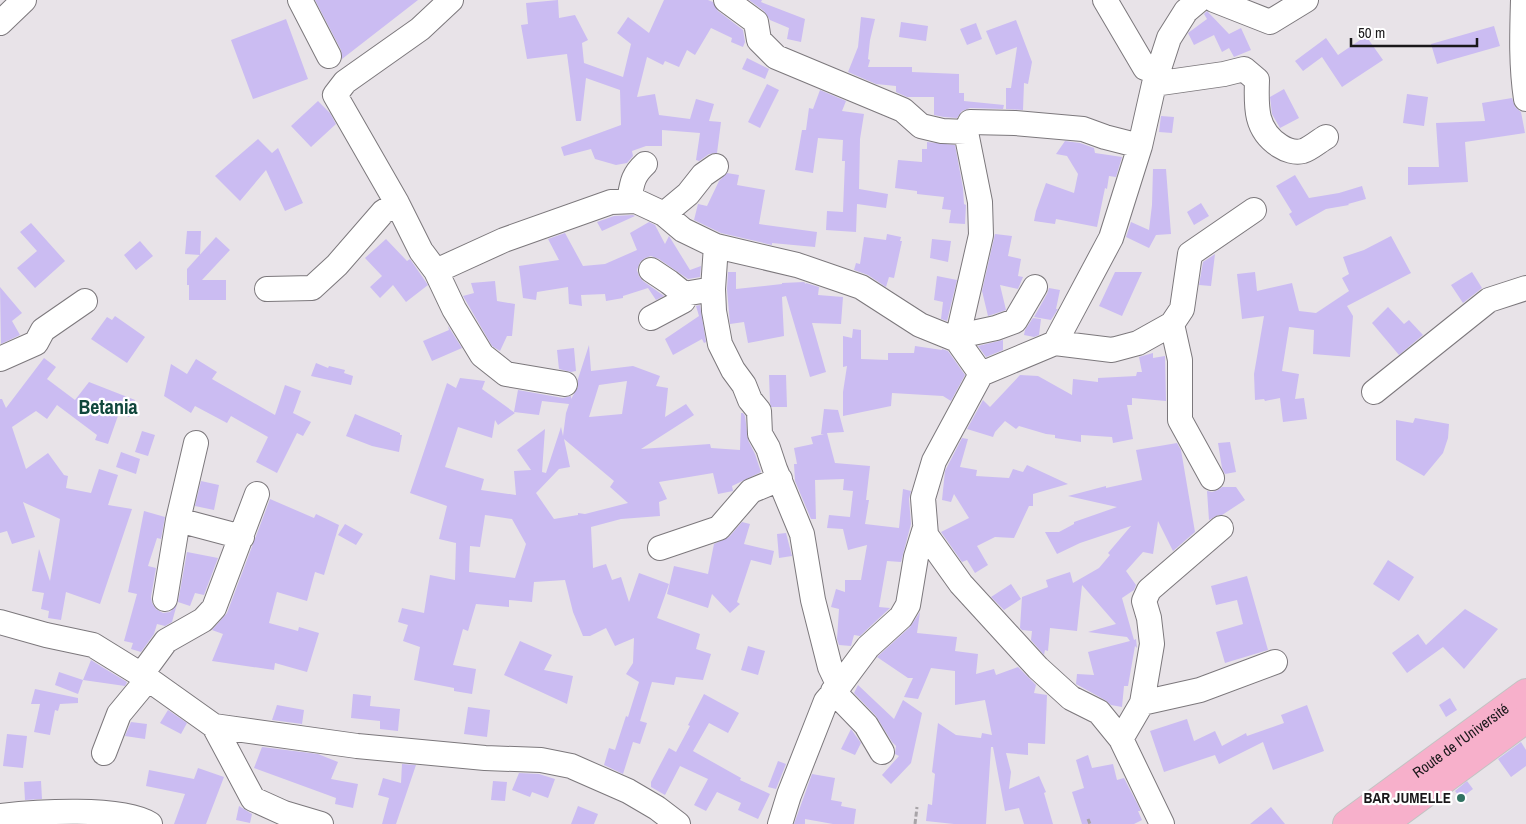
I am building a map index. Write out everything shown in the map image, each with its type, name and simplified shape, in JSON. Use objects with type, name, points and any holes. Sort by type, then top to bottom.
[{"type":"main road","name":"Route de l'Université","points":[[1347,824],[1526,693]]},
{"type":"main road","name":"Route de l'Université","points":[[1389,822],[1526,719]]},
{"type":"street","points":[[0,22],[24,0]]},
{"type":"street","points":[[300,0],[329,56]]},
{"type":"street","points":[[451,0],[420,29],[345,82],[335,95],[397,204],[421,251],[436,270],[454,309],[482,355],[506,374],[565,384]]},
{"type":"street","points":[[726,0],[756,22],[759,40],[776,57],[903,110],[921,126],[942,131],[966,132]]},
{"type":"street","points":[[1105,0],[1145,68],[1156,78],[1224,74],[1244,69],[1257,80],[1256,102],[1259,123],[1271,140],[1286,150],[1303,151],[1326,137]]},
{"type":"street","points":[[1055,343],[1111,238],[1140,146],[1156,78],[1168,38],[1186,11],[1198,0]]},
{"type":"street","points":[[1214,0],[1270,22],[1306,0]]},
{"type":"street","points":[[1524,0],[1522,76],[1526,99]]},
{"type":"street","points":[[957,340],[981,235],[980,202],[966,132],[970,122],[1083,129],[1140,146]]},
{"type":"street","points":[[629,201],[633,179],[637,171],[645,164]]},
{"type":"street","points":[[664,214],[688,194],[703,175],[716,166]]},
{"type":"street","points":[[436,270],[504,240],[611,202],[636,201],[664,214],[683,230],[716,246],[797,265],[861,287],[920,325],[957,340],[981,374]]},
{"type":"street","points":[[267,289],[312,288],[337,265],[383,212],[397,204]]},
{"type":"street","points":[[780,824],[789,795],[826,701],[868,647],[901,617],[908,605],[916,557],[924,531],[923,498],[934,461],[981,374],[1055,343],[1112,350],[1138,343],[1172,324],[1182,309],[1190,254],[1254,210]]},
{"type":"street","points":[[716,246],[713,289],[714,311],[720,344],[750,400],[760,411],[760,434],[768,448],[802,534],[813,600],[836,689],[866,725],[882,752]]},
{"type":"street","points":[[651,270],[684,294]]},
{"type":"street","points":[[957,340],[968,334],[996,328],[1015,321],[1035,287]]},
{"type":"street","points":[[1374,392],[1489,300],[1526,288]]},
{"type":"street","points":[[684,294],[713,289]]},
{"type":"street","points":[[651,318],[683,301],[684,294]]},
{"type":"street","points":[[0,359],[36,344],[43,330],[85,301]]},
{"type":"street","points":[[1172,324],[1180,360],[1180,420],[1212,478]]},
{"type":"street","points":[[164,599],[178,520],[196,443]]},
{"type":"street","points":[[660,548],[719,528],[751,492],[777,474]]},
{"type":"street","points":[[104,753],[119,714],[166,642],[203,620],[214,608],[257,494]]},
{"type":"street","points":[[178,520],[242,537]]},
{"type":"street","points":[[1121,739],[1142,703],[1152,644],[1149,618],[1144,601],[1150,590],[1221,528]]},
{"type":"street","points":[[924,531],[961,584],[1038,668],[1072,698],[1099,712],[1121,739],[1162,824]]},
{"type":"street","points":[[0,622],[46,635],[93,645],[144,677],[214,726],[253,799],[284,813],[321,824]]},
{"type":"street","points":[[1142,703],[1200,690],[1275,662]]},
{"type":"street","points":[[214,726],[357,746],[485,758],[542,760],[571,766],[628,791],[656,816],[678,824]]},
{"type":"street","points":[[0,816],[34,812],[118,814],[150,824]]},
{"type":"path","points":[[914,824],[917,807]]},
{"type":"path","points":[[1088,819],[1090,824]]},
{"type":"building","points":[[315,0],[418,0],[342,59],[341,50]]},
{"type":"building","points":[[558,0],[559,18],[575,15],[588,40],[582,43],[584,63],[623,77],[631,44],[617,33],[628,17],[649,33],[664,0],[708,0],[713,2],[718,11],[743,30],[745,42],[743,47],[731,42],[732,38],[711,28],[695,55],[687,50],[679,67],[665,61],[663,65],[647,57],[637,97],[655,94],[659,115],[690,119],[696,99],[714,104],[709,121],[721,122],[717,153],[709,154],[699,161],[696,160],[700,133],[662,130],[662,146],[646,146],[632,151],[633,156],[627,163],[616,165],[595,159],[591,149],[564,156],[561,147],[621,125],[620,90],[586,78],[581,121],[576,121],[567,54],[527,59],[521,25],[528,24],[526,3]]},
{"type":"building","points":[[749,0],[762,0],[761,2],[805,19],[801,42],[787,39],[789,28],[770,20],[764,11]]},
{"type":"building","points":[[1207,11],[1229,34],[1241,28],[1251,50],[1234,57],[1229,48],[1222,52],[1214,35],[1194,45],[1188,33],[1207,19],[1204,14]]},
{"type":"building","points":[[861,17],[875,19],[870,40],[868,67],[912,67],[912,72],[959,74],[959,93],[964,93],[964,101],[1004,105],[1003,109],[970,108],[962,111],[957,118],[934,115],[934,97],[907,97],[896,92],[896,86],[876,84],[848,72],[858,47]]},
{"type":"building","points":[[286,19],[308,79],[253,99],[231,40]]},
{"type":"building","points":[[1016,20],[1032,62],[1028,84],[1024,83],[1023,110],[1006,109],[1006,88],[1011,88],[1017,47],[996,55],[986,31]]},
{"type":"building","points":[[901,22],[928,26],[926,41],[899,37]]},
{"type":"building","points":[[976,23],[982,39],[967,45],[960,29]]},
{"type":"building","points":[[1494,26],[1500,46],[1437,64],[1431,44]]},
{"type":"building","points":[[1366,36],[1383,60],[1342,87],[1322,57],[1303,71],[1295,61],[1326,38],[1338,55]]},
{"type":"building","points":[[747,58],[769,69],[765,79],[742,69]]},
{"type":"building","points":[[767,84],[779,90],[760,128],[748,122]]},
{"type":"building","points":[[1284,89],[1299,118],[1280,128],[1272,114],[1270,97]]},
{"type":"building","points":[[820,90],[846,101],[842,111],[864,114],[860,139],[859,189],[888,194],[886,208],[857,204],[856,232],[826,230],[827,211],[843,212],[845,161],[842,161],[843,140],[818,138],[813,173],[795,170],[802,130],[806,130],[809,108],[813,109]]},
{"type":"building","points":[[1407,94],[1428,97],[1424,126],[1403,123]]},
{"type":"building","points":[[1512,98],[1515,107],[1521,112],[1525,133],[1465,142],[1468,182],[1408,185],[1408,167],[1439,167],[1436,123],[1485,121],[1482,103]]},
{"type":"building","points":[[318,101],[330,113],[336,124],[311,147],[291,126]]},
{"type":"building","points":[[1161,116],[1174,117],[1172,133],[1159,132]]},
{"type":"building","points":[[258,139],[272,153],[278,148],[303,203],[285,211],[266,170],[240,201],[215,176]]},
{"type":"building","points":[[1065,141],[1080,143],[1094,148],[1095,153],[1122,157],[1116,177],[1109,176],[1097,227],[1056,219],[1055,224],[1034,221],[1046,183],[1074,193],[1078,174],[1067,156],[1056,154]]},
{"type":"building","points":[[927,142],[955,145],[964,204],[966,205],[965,224],[949,223],[951,210],[942,209],[944,197],[917,194],[917,191],[895,188],[898,160],[922,162],[922,149],[927,149]]},
{"type":"building","points":[[1153,169],[1166,169],[1171,234],[1156,235],[1149,248],[1126,237],[1131,222],[1149,230]]},
{"type":"building","points":[[727,173],[739,175],[737,185],[765,190],[759,224],[817,232],[815,247],[772,243],[772,245],[721,233],[694,220],[698,204],[707,206],[719,181]]},
{"type":"building","points":[[1295,175],[1309,198],[1339,193],[1362,186],[1366,199],[1349,205],[1326,209],[1296,226],[1289,214],[1292,212],[1276,186]]},
{"type":"building","points":[[1201,203],[1209,216],[1194,225],[1187,212]]},
{"type":"building","points":[[614,216],[635,216],[602,231],[597,222]]},
{"type":"building","points":[[649,222],[655,225],[665,244],[669,236],[690,270],[701,266],[700,277],[688,279],[659,259],[651,256],[640,262],[637,270],[643,281],[664,296],[656,300],[648,288],[623,296],[623,298],[606,301],[605,294],[581,295],[582,306],[569,304],[568,287],[537,292],[536,300],[523,298],[519,266],[559,260],[548,239],[565,233],[583,266],[605,264],[637,250],[630,233]]},
{"type":"building","points":[[31,223],[65,261],[35,288],[17,268],[37,251],[20,232]]},
{"type":"building","points":[[187,231],[201,231],[200,255],[185,254]]},
{"type":"building","points":[[887,234],[901,237],[900,241],[902,241],[894,278],[889,277],[886,287],[868,275],[854,270],[856,263],[860,264],[864,237],[886,240]]},
{"type":"building","points":[[995,234],[1012,236],[1008,256],[1021,259],[1018,276],[1023,277],[1018,289],[1000,285],[1006,310],[988,316],[982,291]]},
{"type":"building","points":[[1391,236],[1411,273],[1347,306],[1353,316],[1350,357],[1313,354],[1314,330],[1289,327],[1282,371],[1299,374],[1295,399],[1304,398],[1307,419],[1283,422],[1280,398],[1265,401],[1264,399],[1255,400],[1254,374],[1264,316],[1242,319],[1237,274],[1255,272],[1257,291],[1292,283],[1299,311],[1316,313],[1349,291],[1342,278],[1349,274],[1343,257],[1364,250]]},
{"type":"building","points":[[216,237],[230,250],[202,280],[226,280],[226,300],[189,300],[187,269]]},
{"type":"building","points":[[386,239],[407,261],[410,259],[428,285],[406,302],[393,285],[380,298],[370,287],[382,276],[365,258]]},
{"type":"building","points":[[932,239],[951,241],[948,262],[930,258]]},
{"type":"building","points":[[140,241],[153,256],[136,270],[124,255]]},
{"type":"building","points":[[1215,254],[1211,286],[1199,285],[1203,262]]},
{"type":"building","points":[[728,272],[736,272],[736,289],[804,282],[819,287],[818,295],[843,297],[841,324],[812,323],[826,372],[810,377],[786,296],[782,297],[784,336],[748,343],[744,322],[730,324],[727,289]]},
{"type":"building","points":[[1115,272],[1142,272],[1122,316],[1099,306]]},
{"type":"building","points":[[1472,272],[1482,288],[1463,303],[1451,285]]},
{"type":"building","points":[[937,276],[957,280],[947,321],[941,319],[943,302],[934,300]]},
{"type":"building","points":[[495,281],[497,301],[515,304],[512,336],[507,336],[500,351],[492,346],[463,296],[474,293],[471,283]]},
{"type":"building","points":[[0,287],[22,313],[12,321],[20,335],[1,344]]},
{"type":"building","points":[[1049,288],[1060,290],[1056,309],[1058,309],[1051,320],[1034,317],[1047,294]]},
{"type":"building","points":[[700,305],[706,342],[704,343],[702,339],[673,355],[665,339],[699,316],[696,306]]},
{"type":"building","points":[[1388,307],[1404,324],[1409,320],[1423,335],[1399,355],[1372,323]]},
{"type":"building","points":[[115,316],[145,337],[127,363],[91,339],[107,317],[112,320]]},
{"type":"building","points":[[1033,318],[1041,319],[1039,335],[1034,337],[1024,335],[1025,330]]},
{"type":"building","points":[[448,326],[462,348],[432,361],[423,341],[449,330]]},
{"type":"building","points":[[853,329],[861,330],[861,359],[888,360],[888,353],[914,353],[915,346],[948,351],[965,375],[951,401],[943,396],[892,393],[891,406],[843,416],[843,392],[847,366],[843,367],[843,336],[852,338]]},
{"type":"building","points":[[1003,340],[1003,350],[986,357],[978,346]]},
{"type":"building","points":[[589,345],[591,371],[633,366],[660,376],[656,386],[668,388],[665,417],[686,404],[694,415],[641,449],[710,444],[711,448],[740,450],[741,413],[743,413],[748,440],[761,472],[732,486],[733,491],[718,494],[713,473],[659,482],[667,499],[659,502],[660,516],[621,519],[591,527],[593,568],[606,564],[612,580],[621,577],[629,602],[639,573],[669,584],[657,618],[700,634],[696,649],[711,654],[703,680],[676,677],[674,685],[652,682],[640,721],[647,723],[640,744],[633,742],[623,774],[604,765],[609,748],[615,750],[639,682],[626,674],[633,663],[634,638],[615,646],[606,628],[590,636],[583,636],[573,612],[565,580],[534,582],[532,602],[509,600],[509,607],[476,604],[468,631],[463,629],[453,665],[476,669],[472,694],[454,691],[454,688],[414,680],[420,647],[403,641],[408,625],[398,622],[402,608],[424,613],[430,575],[455,580],[456,543],[439,539],[447,506],[410,493],[447,383],[456,388],[460,378],[485,381],[482,389],[515,413],[498,425],[495,420],[492,438],[458,427],[445,467],[484,479],[481,490],[516,495],[514,471],[531,470],[517,450],[545,429],[542,472],[546,473],[561,427],[563,436],[569,404],[542,401],[539,415],[514,412],[518,390],[563,398],[571,396],[571,399],[578,387],[578,379]],"holes":[[[627,381],[622,414],[589,417],[599,385]],[[564,439],[614,481],[610,487],[628,503],[585,514],[578,513],[578,515],[554,519],[536,493],[559,469],[570,467]],[[485,515],[512,519],[526,544],[515,578],[469,572],[470,546],[480,547]]]},
{"type":"building","points":[[574,348],[576,371],[571,372],[559,369],[557,350]]},
{"type":"building","points":[[1153,353],[1153,358],[1165,356],[1166,401],[1132,398],[1132,405],[1127,405],[1133,439],[1113,443],[1112,437],[1081,435],[1081,442],[1055,438],[1055,435],[1019,426],[1016,429],[1005,421],[993,437],[967,429],[983,400],[990,407],[1020,375],[1038,376],[1072,395],[1073,379],[1098,382],[1098,378],[1136,376],[1137,372],[1142,372],[1139,357]]},
{"type":"building","points":[[44,358],[56,367],[47,379],[75,400],[89,382],[135,400],[129,417],[119,413],[108,444],[95,440],[97,435],[57,405],[47,419],[36,411],[12,427],[26,469],[48,453],[64,475],[68,476],[66,488],[91,493],[99,469],[118,475],[108,505],[132,509],[100,604],[66,592],[61,620],[48,618],[49,611],[41,609],[44,593],[32,591],[39,549],[50,581],[60,519],[23,502],[35,537],[12,544],[7,531],[0,533],[0,399],[2,399],[6,408]]},
{"type":"building","points":[[196,359],[217,372],[212,379],[275,415],[285,385],[301,391],[293,413],[311,422],[303,436],[297,433],[277,473],[256,462],[268,437],[231,416],[227,423],[195,406],[191,413],[164,396],[171,364],[187,374]]},
{"type":"building","points":[[316,363],[328,368],[329,366],[345,370],[344,373],[353,376],[351,385],[311,376]]},
{"type":"building","points":[[769,375],[786,375],[787,407],[771,407]]},
{"type":"building","points":[[824,409],[838,410],[844,432],[827,433],[835,463],[870,466],[866,500],[869,500],[865,524],[899,528],[903,489],[911,491],[909,499],[911,524],[901,562],[887,561],[879,607],[890,608],[860,636],[854,635],[851,646],[839,645],[837,639],[839,609],[831,607],[836,589],[845,592],[845,580],[861,580],[867,545],[848,550],[843,529],[827,528],[829,515],[850,517],[853,491],[843,490],[844,479],[815,480],[816,519],[811,519],[795,481],[794,464],[797,464],[794,448],[813,444],[811,437],[824,434],[821,434]]},
{"type":"building","points":[[355,414],[400,433],[402,435],[399,452],[372,446],[346,436]]},
{"type":"building","points":[[1415,418],[1449,424],[1448,438],[1443,453],[1424,476],[1396,460],[1396,420],[1413,423]]},
{"type":"building","points":[[142,431],[155,435],[148,456],[135,452]]},
{"type":"building","points":[[962,438],[968,439],[960,467],[977,470],[976,476],[1009,478],[1013,469],[1023,472],[1027,465],[1068,484],[1033,494],[1033,506],[1029,506],[1014,538],[995,537],[977,546],[988,565],[975,573],[967,560],[962,562],[941,532],[969,518],[954,494],[951,502],[942,500],[945,471]]},
{"type":"building","points":[[1230,442],[1236,472],[1225,474],[1222,468],[1218,443]]},
{"type":"building","points":[[1177,443],[1181,450],[1195,532],[1173,551],[1158,521],[1153,554],[1143,552],[1126,571],[1136,585],[1134,590],[1122,598],[1134,640],[1136,639],[1137,648],[1135,646],[1128,686],[1124,686],[1122,707],[1111,705],[1076,684],[1077,674],[1094,675],[1088,652],[1130,641],[1127,637],[1088,632],[1116,624],[1082,585],[1077,631],[1050,628],[1048,651],[1045,650],[1044,655],[1031,640],[1032,631],[1020,628],[1022,597],[1048,587],[1046,580],[1070,572],[1073,583],[1099,568],[1110,555],[1108,553],[1131,526],[1080,543],[1057,554],[1045,532],[1059,532],[1074,524],[1074,522],[1117,507],[1068,496],[1106,486],[1106,488],[1142,480],[1136,450]]},
{"type":"building","points":[[121,452],[140,459],[136,474],[116,467]]},
{"type":"building","points":[[201,481],[219,485],[214,510],[195,506]]},
{"type":"building","points":[[1222,487],[1236,487],[1245,500],[1222,515],[1209,520],[1207,491],[1212,492]]},
{"type":"building","points":[[270,499],[314,518],[316,514],[339,525],[324,575],[315,572],[307,601],[277,592],[269,623],[298,631],[299,627],[319,633],[307,672],[275,663],[274,670],[212,661],[223,634],[212,630],[227,613]]},
{"type":"building","points":[[144,511],[165,517],[161,539],[157,538],[148,566],[156,568],[151,597],[152,603],[156,609],[163,613],[170,612],[177,604],[172,622],[165,626],[157,624],[154,634],[141,652],[131,649],[133,643],[124,641],[137,594],[128,592]]},
{"type":"building","points":[[742,522],[750,524],[744,544],[774,551],[771,565],[751,560],[737,602],[740,604],[730,613],[712,594],[708,608],[667,594],[674,566],[708,574],[714,544],[729,537]]},
{"type":"building","points":[[345,524],[363,534],[356,545],[338,535]]},
{"type":"building","points":[[786,533],[792,556],[779,558],[777,534]]},
{"type":"building","points":[[187,552],[218,558],[204,595],[195,593],[190,606],[178,602]]},
{"type":"building","points":[[1388,560],[1414,577],[1399,601],[1373,584]]},
{"type":"building","points":[[1247,576],[1268,650],[1225,663],[1216,632],[1243,624],[1237,600],[1216,605],[1211,586]]},
{"type":"building","points":[[1011,584],[1021,599],[1004,610],[991,597]]},
{"type":"building","points":[[1465,609],[1498,629],[1464,669],[1443,647],[1407,673],[1392,653],[1418,634],[1426,645]]},
{"type":"building","points":[[920,612],[917,633],[957,637],[955,651],[978,654],[976,674],[994,669],[996,675],[1018,667],[1036,685],[1034,693],[1047,695],[1045,744],[1028,743],[1028,755],[1006,753],[1011,772],[1009,789],[1039,776],[1046,792],[1044,793],[1053,824],[1024,824],[1019,808],[1005,811],[993,747],[991,747],[986,824],[954,824],[926,821],[928,804],[932,805],[935,774],[932,772],[938,723],[956,735],[981,738],[982,733],[992,735],[985,700],[955,705],[955,671],[931,668],[918,699],[904,697],[913,678],[908,678],[877,657],[910,627]]},
{"type":"building","points":[[520,641],[552,655],[544,670],[573,676],[567,704],[504,675]]},
{"type":"building","points":[[748,646],[765,651],[758,675],[741,670]]},
{"type":"building","points":[[91,660],[127,682],[125,686],[83,680]]},
{"type":"building","points":[[59,672],[83,680],[78,694],[55,685]]},
{"type":"building","points":[[858,685],[894,719],[903,700],[922,713],[911,763],[891,784],[882,775],[899,756],[895,754],[896,746],[876,716],[854,693]]},
{"type":"building","points":[[35,689],[78,698],[78,703],[60,704],[58,711],[55,710],[50,735],[34,732],[40,704],[31,704]]},
{"type":"building","points":[[353,694],[371,696],[370,706],[400,709],[398,731],[380,729],[380,721],[351,718]]},
{"type":"building","points":[[704,694],[739,713],[728,733],[709,723],[693,751],[741,778],[740,780],[770,794],[758,819],[738,810],[741,803],[717,792],[706,811],[694,805],[708,779],[680,766],[665,795],[651,787],[651,782],[669,748],[676,752]]},
{"type":"building","points":[[1450,698],[1457,710],[1446,717],[1439,705]]},
{"type":"building","points":[[277,705],[304,710],[302,724],[272,720]]},
{"type":"building","points":[[1307,705],[1324,751],[1273,770],[1263,742],[1219,764],[1215,755],[1164,772],[1150,731],[1187,719],[1194,741],[1215,731],[1222,746],[1246,733],[1247,736],[1284,723],[1281,715]]},
{"type":"building","points":[[468,707],[490,710],[487,737],[464,734]]},
{"type":"building","points":[[168,710],[187,723],[181,734],[160,723]]},
{"type":"building","points":[[131,722],[147,724],[145,739],[125,736]]},
{"type":"building","points":[[851,729],[861,743],[855,755],[841,749]]},
{"type":"building","points":[[7,734],[27,736],[23,768],[3,766]]},
{"type":"building","points":[[1521,742],[1526,750],[1526,766],[1511,777],[1498,759]]},
{"type":"building","points":[[262,747],[318,754],[338,762],[331,779],[358,784],[353,808],[335,804],[336,798],[254,768]]},
{"type":"building","points":[[1088,755],[1092,768],[1113,764],[1117,780],[1124,778],[1140,809],[1138,811],[1142,820],[1134,824],[1082,824],[1072,792],[1084,788],[1076,760]]},
{"type":"building","points":[[778,761],[786,764],[776,789],[768,787]]},
{"type":"building","points":[[402,764],[416,765],[396,824],[382,824],[389,798],[378,795],[383,778],[401,783]]},
{"type":"building","points":[[198,768],[224,777],[206,824],[174,824],[185,794],[146,786],[149,770],[194,779]]},
{"type":"building","points":[[519,773],[539,774],[555,779],[548,798],[532,792],[530,797],[512,790]]},
{"type":"building","points":[[812,774],[835,778],[831,800],[842,802],[841,806],[856,809],[854,824],[833,824],[805,819],[805,824],[794,824]]},
{"type":"building","points":[[41,781],[42,799],[25,800],[24,782]]},
{"type":"building","points":[[493,781],[507,782],[505,801],[491,800]]},
{"type":"building","points":[[1467,781],[1473,789],[1461,798],[1455,791]]},
{"type":"building","points":[[239,806],[252,814],[250,823],[236,820]]},
{"type":"building","points":[[578,806],[598,814],[594,824],[571,824]]},
{"type":"building","points":[[1271,807],[1285,824],[1250,824]]},
{"type":"place","name":"BAR JUMELLE","points":[[1461,798]]},
{"type":"district","name":"Betania","points":[[108,407]]}]
